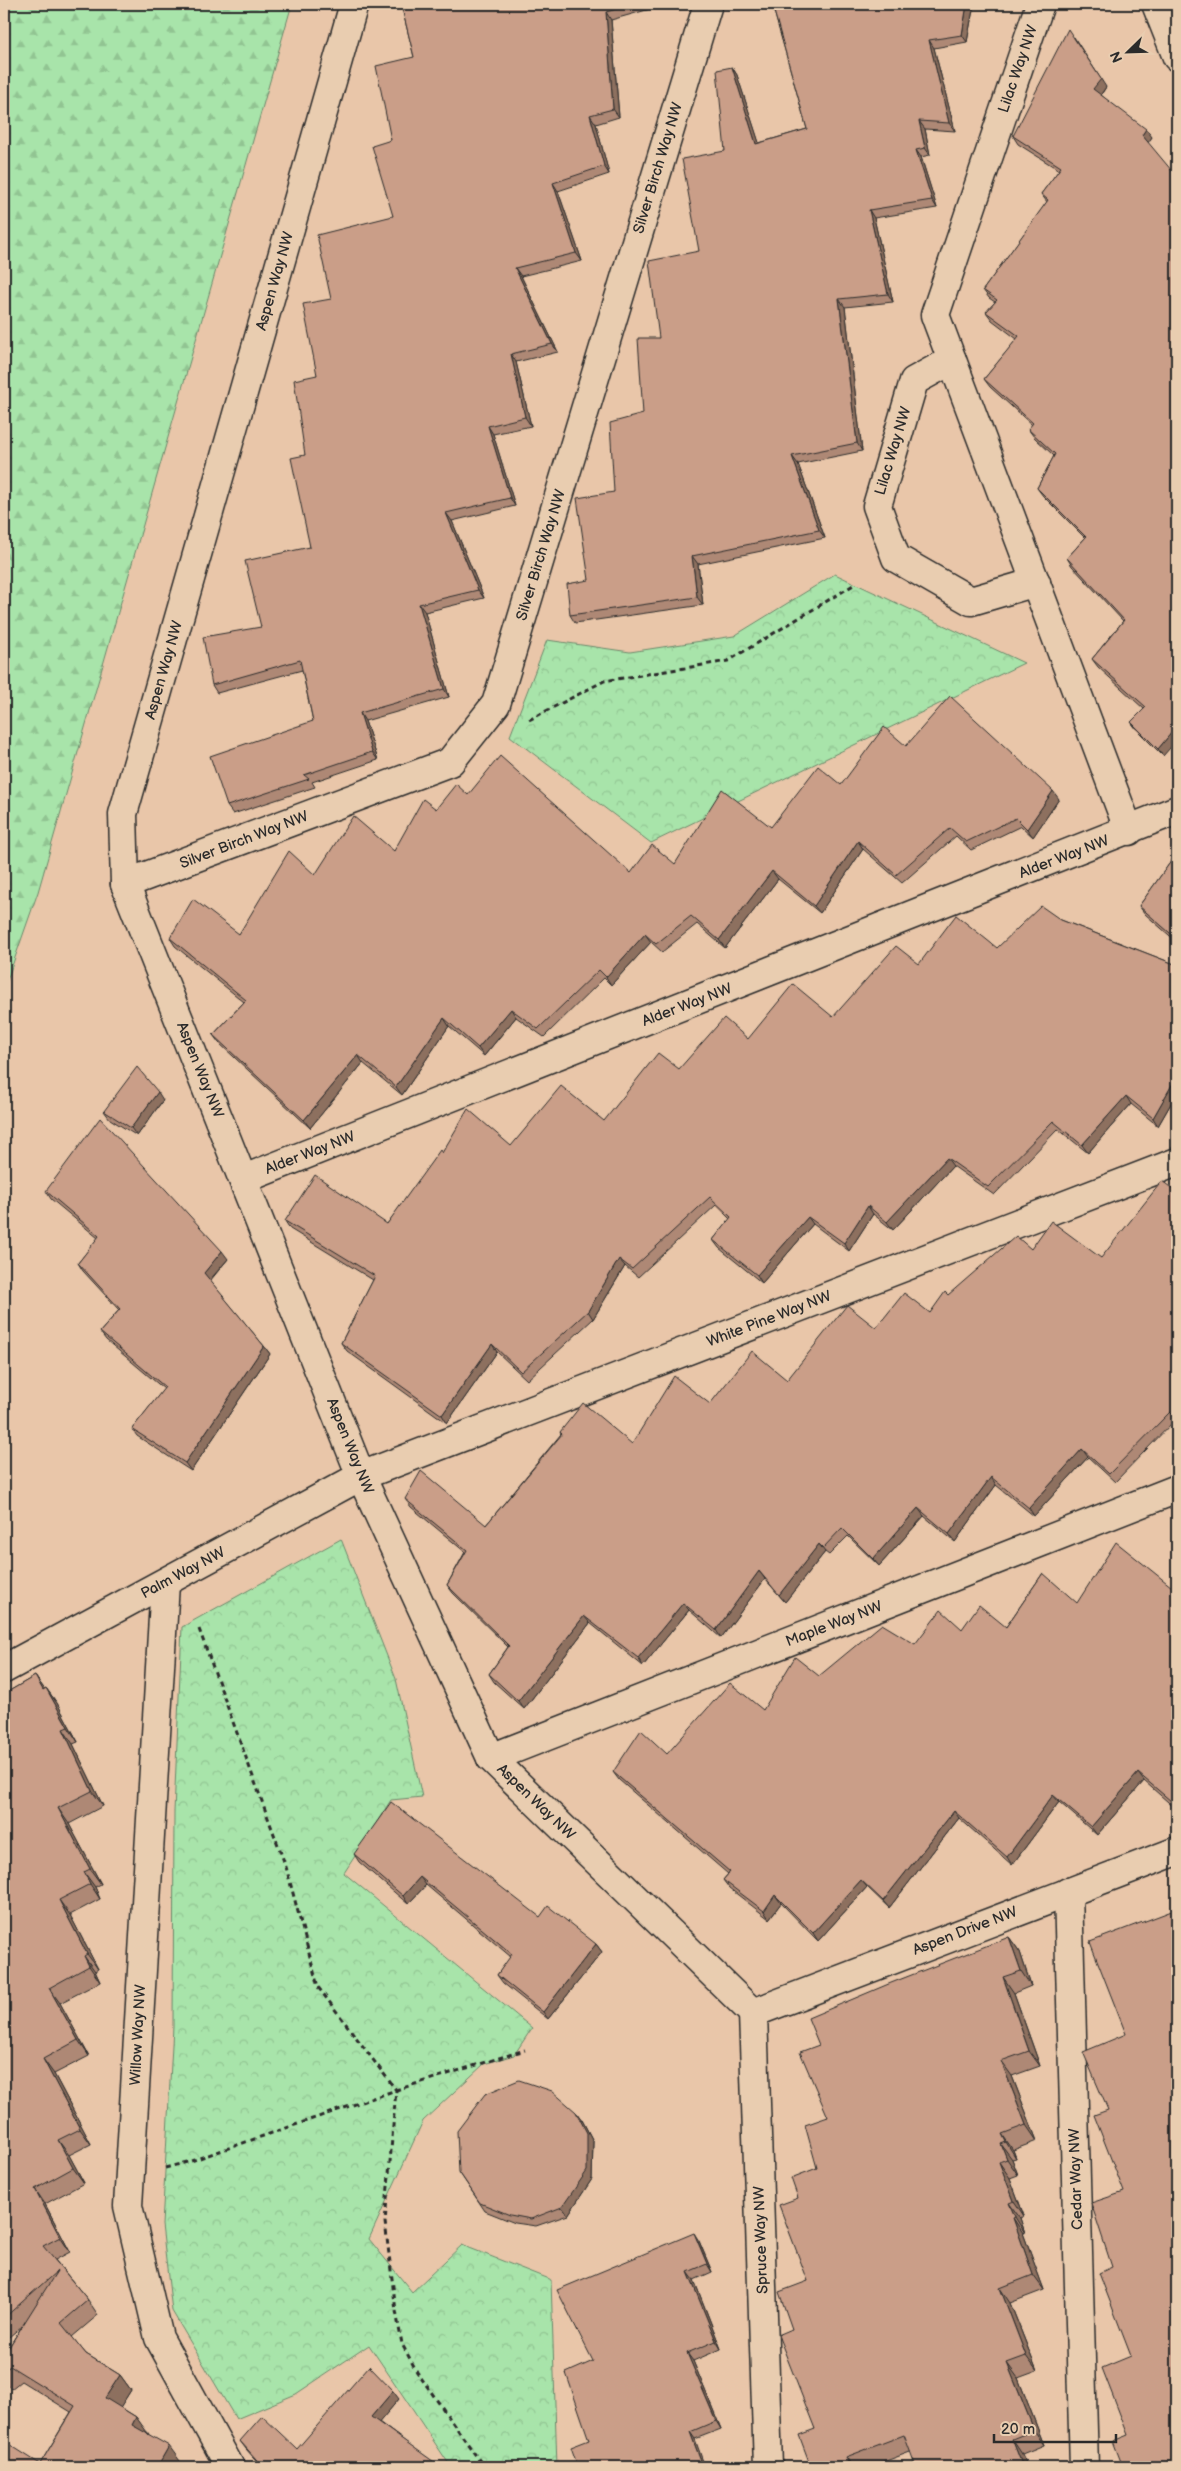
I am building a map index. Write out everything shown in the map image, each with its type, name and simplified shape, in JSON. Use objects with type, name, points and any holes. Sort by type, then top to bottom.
[{"type":"street","name":"Aspen Way NW","points":[[354,4],[123,814],[126,884],[361,1476],[491,1758],[753,2013]]},
{"type":"street","name":"Silver Birch Way NW","points":[[126,884],[450,762],[496,704],[708,4]]},
{"type":"street","name":"Lilac Way NW","points":[[1040,4],[935,315],[1130,831]]},
{"type":"street","points":[[1156,4],[1177,57]]},
{"type":"street","name":"Lilac Way NW","points":[[952,360],[914,381],[877,506],[896,558],[971,600],[1036,582]]},
{"type":"street","name":"Alder Way NW","points":[[244,1179],[1130,831],[1177,810]]},
{"type":"street","name":"White Pine Way NW","points":[[361,1476],[1177,1162]]},
{"type":"street","name":"Palm Way NW","points":[[4,1669],[361,1476]]},
{"type":"street","name":"Maple Way NW","points":[[491,1758],[1177,1489]]},
{"type":"street","name":"Willow Way NW","points":[[165,1582],[128,2206],[159,2338],[230,2467]]},
{"type":"street","name":"Aspen Drive NW","points":[[753,2013],[1177,1851]]},
{"type":"street","name":"Cedar Way NW","points":[[1068,1892],[1084,2467]]},
{"type":"street","name":"Spruce Way NW","points":[[753,2013],[768,2467]]},
{"type":"path","points":[[4,17],[11,4]]},
{"type":"path","points":[[520,724],[604,682],[728,661],[855,584]]},
{"type":"path","points":[[197,1624],[286,1868],[318,1987],[396,2090],[386,2222],[396,2311],[402,2344],[417,2372],[484,2467]]},
{"type":"path","points":[[130,2176],[191,2161],[396,2090],[525,2050]]},
{"type":"green space","points":[[4,4],[292,4],[38,892],[4,989]]},
{"type":"green space","points":[[835,574],[1024,663],[651,843],[510,736],[547,640],[630,652],[734,636]]},
{"type":"green space","points":[[341,1539],[396,1679],[422,1797],[391,1800],[344,1873],[532,2028],[514,2055],[484,2064],[423,2121],[369,2239],[412,2292],[462,2245],[551,2280],[557,2467],[451,2467],[369,2345],[296,2394],[236,2419],[172,2311],[162,2225],[173,2027],[174,1812],[182,1627]]},
{"type":"building","points":[[401,4],[634,4],[606,12],[613,109],[590,115],[604,166],[553,183],[576,253],[515,268],[552,344],[511,354],[525,417],[488,426],[510,498],[446,513],[478,590],[419,604],[444,689],[360,713],[372,752],[304,775],[309,779],[227,806],[210,756],[313,721],[300,660],[212,685],[203,637],[261,627],[245,561],[310,547],[291,458],[305,455],[294,380],[317,375],[303,304],[331,299],[317,235],[393,216],[372,146],[391,140],[376,66],[414,57]]},
{"type":"building","points":[[772,4],[967,4],[962,35],[929,40],[949,123],[919,121],[925,148],[916,150],[932,200],[869,210],[888,294],[839,299],[857,443],[792,456],[819,530],[692,556],[697,597],[570,615],[567,584],[589,580],[577,498],[614,492],[610,423],[643,414],[638,338],[659,338],[649,261],[699,251],[682,159],[725,151],[717,70],[732,67],[756,144],[807,129]]},
{"type":"building","points":[[1068,29],[1101,79],[1093,89],[1146,129],[1142,135],[1177,177],[1177,726],[1158,749],[1131,722],[1146,707],[1092,659],[1124,620],[1067,558],[1086,537],[1037,488],[1055,454],[1028,429],[1033,423],[984,379],[1019,336],[986,312],[997,300],[983,290],[1048,200],[1041,194],[1061,167],[1013,136]]},
{"type":"building","points":[[950,696],[1053,791],[1027,829],[1016,818],[966,842],[950,828],[896,875],[858,841],[814,906],[772,871],[719,940],[691,916],[656,944],[645,934],[606,977],[599,970],[538,1029],[511,1009],[478,1048],[444,1018],[396,1087],[358,1055],[304,1120],[213,1035],[246,1000],[170,938],[193,899],[239,934],[289,851],[315,875],[353,816],[394,851],[423,799],[436,809],[456,784],[468,795],[500,756],[631,873],[652,845],[675,864],[722,789],[771,827],[818,766],[841,785],[884,727],[906,746]]},
{"type":"building","points":[[1177,853],[1177,939],[1139,906]]},
{"type":"building","points":[[1041,906],[1061,920],[1177,965],[1177,1076],[1153,1118],[1126,1096],[1082,1145],[1053,1121],[988,1187],[947,1158],[887,1222],[868,1206],[844,1243],[808,1217],[757,1275],[713,1240],[731,1217],[710,1197],[632,1269],[619,1259],[588,1311],[521,1372],[492,1344],[442,1415],[341,1343],[375,1276],[285,1221],[315,1175],[387,1224],[440,1150],[442,1153],[468,1109],[511,1146],[561,1086],[604,1121],[658,1053],[679,1069],[724,1018],[748,1039],[793,984],[833,1017],[896,946],[919,964],[956,915],[997,948]]},
{"type":"building","points":[[137,1067],[158,1092],[131,1128],[104,1111]]},
{"type":"building","points":[[100,1118],[222,1251],[204,1273],[264,1346],[185,1463],[132,1429],[165,1387],[100,1332],[120,1309],[78,1263],[99,1236],[46,1191]]},
{"type":"building","points":[[1162,1181],[1177,1192],[1177,1419],[1170,1412],[1109,1474],[1082,1449],[1029,1508],[991,1477],[949,1534],[918,1508],[873,1559],[842,1528],[823,1548],[819,1544],[779,1595],[759,1571],[716,1630],[683,1603],[638,1658],[584,1616],[518,1701],[489,1674],[509,1646],[447,1585],[467,1550],[405,1499],[421,1471],[486,1525],[562,1434],[560,1432],[583,1403],[632,1444],[674,1376],[710,1404],[752,1351],[787,1380],[847,1305],[876,1328],[904,1293],[930,1313],[945,1292],[948,1295],[1016,1236],[1031,1249],[1051,1221],[1101,1258]]},
{"type":"building","points":[[1116,1542],[1177,1591],[1177,1793],[1171,1801],[1138,1773],[1091,1827],[1053,1795],[1007,1857],[954,1811],[883,1901],[861,1880],[813,1933],[775,1895],[764,1911],[723,1880],[730,1872],[613,1772],[641,1730],[667,1754],[730,1683],[763,1710],[795,1657],[819,1676],[882,1624],[915,1644],[941,1610],[962,1629],[979,1605],[1006,1627],[1043,1573],[1077,1603]]},
{"type":"building","points":[[35,1676],[43,1690],[46,1688],[68,1727],[63,1729],[92,1791],[58,1808],[90,1869],[84,1872],[90,1884],[59,1900],[87,1954],[84,1956],[89,1966],[49,1988],[78,2040],[43,2059],[80,2129],[58,2140],[73,2168],[35,2189],[60,2237],[43,2246],[88,2300],[61,2323],[86,2354],[120,2375],[105,2398],[136,2417],[132,2425],[169,2446],[157,2467],[4,2467],[4,2441],[40,2464],[75,2406],[10,2366],[4,2371],[4,2355],[57,2271],[4,2318],[4,1694]]},
{"type":"building","points":[[391,1802],[540,1917],[548,1906],[596,1944],[543,2012],[497,1975],[512,1954],[420,1877],[403,1896],[354,1854]]},
{"type":"building","points":[[1177,1909],[1177,2467],[1123,2467],[1113,2441],[1128,2435],[1102,2368],[1131,2356],[1099,2273],[1112,2267],[1091,2203],[1124,2192],[1094,2115],[1108,2110],[1083,2052],[1126,2034],[1090,1942]]},
{"type":"building","points":[[1009,1937],[1021,1971],[1003,1977],[1029,2051],[1001,2061],[1026,2125],[1002,2134],[1006,2142],[1001,2144],[1007,2159],[999,2162],[1014,2201],[1009,2203],[1033,2275],[1000,2288],[1026,2356],[1007,2363],[1034,2430],[1012,2439],[1023,2467],[916,2467],[904,2435],[846,2457],[850,2467],[811,2467],[799,2435],[815,2429],[778,2335],[792,2329],[779,2292],[808,2281],[779,2205],[798,2198],[791,2178],[817,2168],[805,2125],[828,2117],[800,2052],[819,2045],[808,2018]]},
{"type":"building","points":[[519,2080],[552,2091],[576,2112],[587,2133],[587,2171],[562,2207],[531,2219],[510,2215],[480,2203],[459,2172],[457,2131],[485,2094]]},
{"type":"building","points":[[694,2233],[707,2264],[688,2272],[716,2341],[687,2353],[716,2421],[690,2432],[703,2467],[578,2467],[571,2447],[589,2440],[566,2373],[593,2361],[557,2290]]},
{"type":"building","points":[[369,2366],[393,2391],[371,2417],[437,2464],[434,2467],[263,2467],[240,2441],[262,2416],[297,2449]]}]
